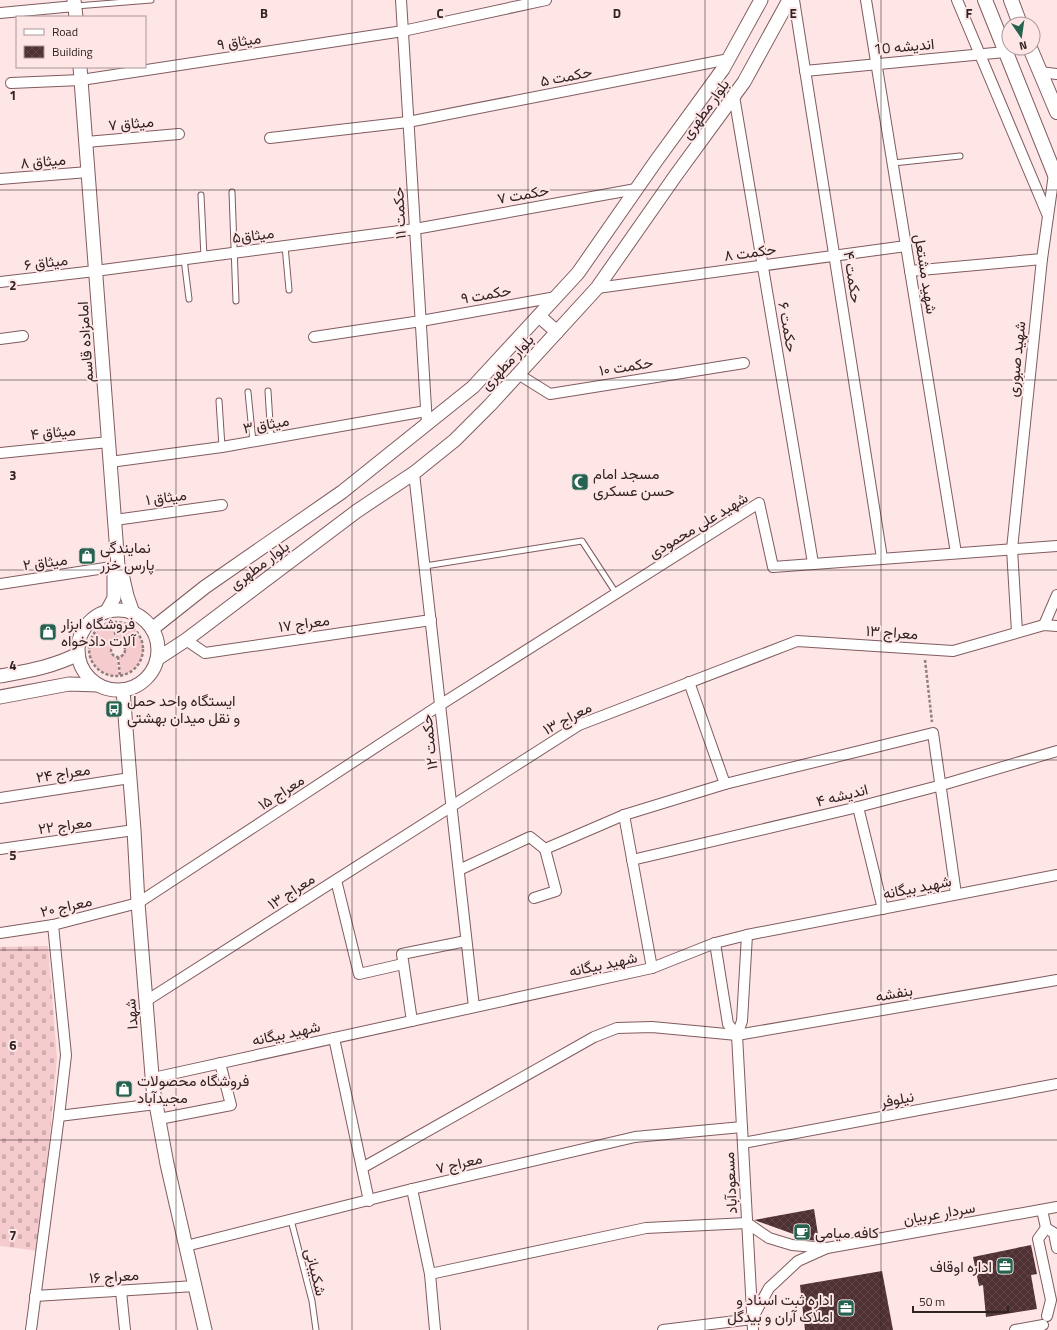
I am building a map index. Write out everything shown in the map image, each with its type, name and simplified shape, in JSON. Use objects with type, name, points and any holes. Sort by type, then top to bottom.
[{"type":"main road","points":[[985,0],[1001,42]]},
{"type":"main road","points":[[1011,0],[1017,16]]},
{"type":"main road","points":[[1007,56],[1056,177]]},
{"type":"main road","points":[[1033,56],[1057,112]]},
{"type":"street","name":"حکمت ۱۱","points":[[401,0],[426,417]]},
{"type":"street","name":"میثاق ۹","points":[[11,83],[81,80],[403,31],[546,0]]},
{"type":"street","name":"بلوار مطهری","points":[[152,629],[204,587],[342,492],[426,417],[474,387],[578,273],[636,189],[723,69],[761,0]]},
{"type":"street","name":"بلوار مطهری","points":[[157,659],[186,640],[357,512],[414,473],[455,440],[490,405],[597,288],[676,175],[744,82],[789,0]]},
{"type":"street","name":"حکمت ۴","points":[[794,0],[882,558]]},
{"type":"street","name":"شهید مشتعل","points":[[866,0],[956,553]]},
{"type":"street","points":[[957,0],[1048,216]]},
{"type":"street","points":[[0,13],[75,8]]},
{"type":"street","name":"اندیشه 10","points":[[805,70],[1001,52]]},
{"type":"street","name":"حکمت ۵","points":[[270,138],[408,122],[729,59]]},
{"type":"street","name":"امامزاده قاسم","points":[[80,68],[118,566],[122,574],[126,596],[133,613]]},
{"type":"street","points":[[1040,72],[1057,74]]},
{"type":"street","name":"حکمت ۶","points":[[734,96],[813,564]]},
{"type":"street","name":"میثاق ۷","points":[[86,142],[179,134]]},
{"type":"street","name":"میثاق ۸","points":[[0,179],[88,172]]},
{"type":"street","name":"شهید صبوری","points":[[1017,632],[1012,549],[1042,259],[1048,216],[1056,177]]},
{"type":"street","name":"حکمت ۷","points":[[415,229],[636,189]]},
{"type":"street","name":"میثاق۵","points":[[96,271],[415,229]]},
{"type":"street","name":"حکمت ۸","points":[[597,288],[906,246]]},
{"type":"street","points":[[910,271],[1042,259]]},
{"type":"street","name":"میثاق ۶","points":[[0,282],[96,271]]},
{"type":"street","name":"حکمت ۹","points":[[314,337],[420,321],[556,297]]},
{"type":"street","points":[[539,316],[557,332]]},
{"type":"street","points":[[0,339],[23,336]]},
{"type":"street","name":"حکمت ۱۰","points":[[518,374],[550,394],[744,363]]},
{"type":"street","name":"میثاق ۳","points":[[110,462],[426,417]]},
{"type":"street","name":"میثاق ۴","points":[[0,453],[109,442]]},
{"type":"street","name":"حکمت ۱۲","points":[[414,473],[474,1007]]},
{"type":"street","name":"شهید علی محمودی","points":[[440,705],[759,503],[772,566],[1057,546]]},
{"type":"street","name":"میثاق ۱","points":[[115,520],[222,505]]},
{"type":"street","points":[[110,617],[114,598],[114,576],[118,566]]},
{"type":"street","name":"میثاق ۲","points":[[0,584],[118,566]]},
{"type":"street","points":[[1044,625],[1057,595]]},
{"type":"street","points":[[0,697],[69,684],[98,685],[111,689],[123,690],[134,687],[143,682],[152,671],[157,659],[157,638],[152,629],[144,620],[133,613],[121,610],[110,617],[95,617],[85,627],[79,640],[78,654],[81,666],[88,677],[98,685]]},
{"type":"street","name":"معراج ۱۷","points":[[186,640],[205,653],[430,620]]},
{"type":"street","name":"معراج ۱۳","points":[[146,1001],[579,725],[797,641],[954,651],[1044,625],[1057,626]]},
{"type":"street","points":[[0,676],[46,667],[67,660],[78,654]]},
{"type":"street","points":[[689,682],[725,784]]},
{"type":"street","name":"شهدا","points":[[123,690],[138,903],[156,1104],[167,1164],[205,1330]]},
{"type":"street","name":"معراج ۱۵","points":[[138,903],[440,705]]},
{"type":"street","points":[[545,848],[624,815],[725,784],[934,733],[956,894]]},
{"type":"street","name":"اندیشه ۴","points":[[632,860],[858,807],[942,785],[1057,751]]},
{"type":"street","name":"معراج ۲۴","points":[[0,798],[130,778]]},
{"type":"street","points":[[858,807],[883,909]]},
{"type":"street","points":[[624,815],[652,968]]},
{"type":"street","name":"معراج ۲۲","points":[[0,849],[134,830]]},
{"type":"street","points":[[459,870],[530,837],[545,848],[556,891],[534,898]]},
{"type":"street","name":"شهید بیگانه","points":[[153,1078],[652,968],[715,943],[747,935],[1057,875]]},
{"type":"street","points":[[336,880],[359,974],[404,964]]},
{"type":"street","name":"معراج ۲۰","points":[[0,933],[53,925],[138,903]]},
{"type":"street","points":[[31,1330],[66,1055],[53,925]]},
{"type":"street","name":"مسعودآباد","points":[[747,935],[742,1021],[737,1035],[753,1330]]},
{"type":"street","points":[[412,1021],[402,954],[466,941]]},
{"type":"street","name":"مسعودآباد","points":[[715,943],[728,1024],[737,1035]]},
{"type":"street","name":"بنفشه","points":[[362,1168],[594,1037],[617,1028],[652,1026],[737,1035],[1057,980]]},
{"type":"street","points":[[334,1038],[369,1201]]},
{"type":"street","points":[[159,1119],[231,1105],[220,1063]]},
{"type":"street","name":"نیلوفر","points":[[743,1143],[1057,1084]]},
{"type":"street","points":[[59,1116],[156,1104]]},
{"type":"street","name":"معراج ۷","points":[[186,1246],[412,1189],[635,1137],[742,1127]]},
{"type":"street","points":[[412,1189],[430,1274],[435,1330]]},
{"type":"street","name":"سردار عربیان","points":[[827,1248],[1057,1207]]},
{"type":"street","points":[[1042,1210],[1046,1228],[1054,1233],[1057,1248]]},
{"type":"street","points":[[430,1274],[646,1228],[747,1223],[769,1238],[792,1245],[827,1248]]},
{"type":"street","points":[[1044,1324],[1051,1300],[1038,1239],[1046,1228]]},
{"type":"street","points":[[663,1330],[752,1319],[769,1288],[798,1261],[827,1248]]},
{"type":"street","name":"معراج ۱۶","points":[[35,1296],[195,1286]]},
{"type":"street","points":[[121,1291],[125,1330]]},
{"type":"street","points":[[1015,1330],[1044,1324],[1057,1310]]},
{"type":"lane","points":[[75,8],[151,0]]},
{"type":"lane","points":[[893,163],[960,156]]},
{"type":"lane","points":[[232,192],[236,301]]},
{"type":"lane","points":[[201,195],[204,256]]},
{"type":"lane","points":[[285,246],[289,290]]},
{"type":"lane","points":[[184,259],[189,299]]},
{"type":"lane","points":[[268,391],[271,439]]},
{"type":"lane","points":[[248,392],[253,442]]},
{"type":"lane","points":[[218,401],[222,447]]},
{"type":"lane","points":[[425,566],[582,541],[616,593]]},
{"type":"lane","name":"شکیبانی","points":[[291,1220],[312,1301],[316,1330]]},
{"type":"path","points":[[110,617],[117,643]]},
{"type":"path","points":[[110,617],[132,626],[139,632],[143,641],[144,650],[142,660],[137,668],[120,676],[111,676],[96,668],[89,652],[92,636],[110,617]]},
{"type":"path","points":[[117,643],[121,643],[125,649],[123,655],[118,657],[112,655],[111,650],[112,646],[117,643]]},
{"type":"path","points":[[924,649],[934,733]]},
{"type":"path","points":[[118,657],[120,676]]},
{"type":"green space","points":[[112,622],[116,643],[112,646],[111,652],[116,657],[119,676],[107,674],[98,669],[92,661],[89,652],[90,643],[94,635],[101,627]]},
{"type":"green space","points":[[114,622],[126,624],[135,630],[141,637],[143,646],[143,655],[139,663],[132,671],[121,676],[119,657],[124,653],[125,648],[122,644],[118,643]]},
{"type":"green space","points":[[48,946],[57,1058],[39,1251],[0,1246],[0,947]]},
{"type":"building","name":"کافه میامی","points":[[814,1209],[819,1241],[810,1240],[754,1220]]},
{"type":"building","points":[[1031,1245],[1037,1274],[1031,1275],[1037,1309],[986,1317],[983,1285],[979,1286],[973,1257]]},
{"type":"building","name":"اداره ثبت اسناد و املاک آران و بیدگل","points":[[882,1271],[893,1330],[805,1330],[800,1285]]},
{"type":"place","name":"مسجد امام حسن عسکری","points":[[580,482]]},
{"type":"place","name":"نمایندگی پارس خزر","points":[[87,556]]},
{"type":"place","name":"فروشگاه ابزار آلات دادخواه","points":[[48,632]]},
{"type":"place","name":"ایستگاه واحد حمل و نقل میدان بهشتی","points":[[114,709]]},
{"type":"place","name":"فروشگاه محصولات مجیدآباد","points":[[124,1089]]},
{"type":"place","name":"کافه میامی","points":[[802,1232]]},
{"type":"place","name":"اداره اوقاف","points":[[1005,1266]]},
{"type":"place","name":"اداره ثبت اسناد و املاک آران و بیدگل","points":[[846,1308]]}]
